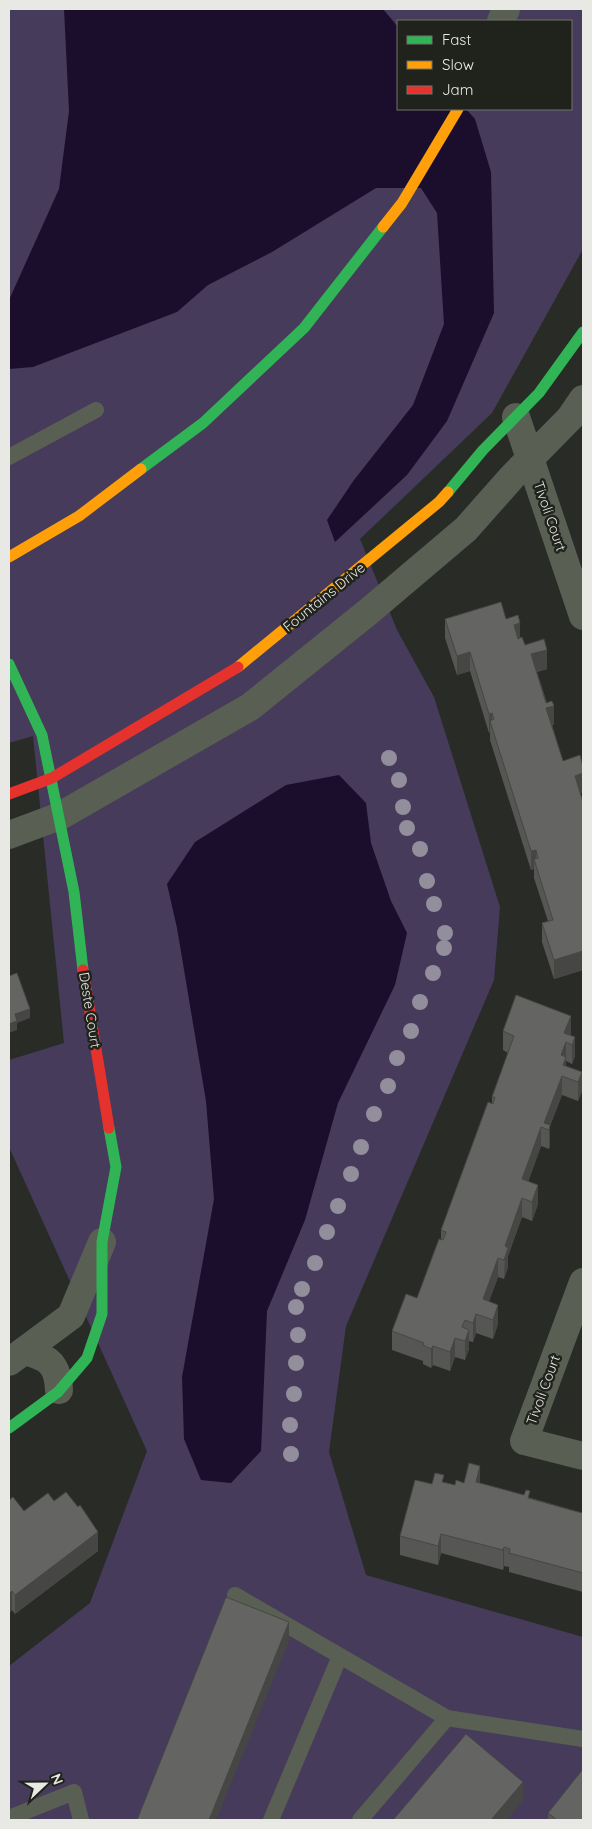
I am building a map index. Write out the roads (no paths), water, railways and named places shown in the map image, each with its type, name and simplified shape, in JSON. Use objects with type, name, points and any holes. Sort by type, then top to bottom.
[{"type":"street","points":[[9,556],[80,516],[203,423],[304,328],[402,203],[457,110]]},
{"type":"street","name":"Fountains Drive","points":[[9,794],[52,778],[228,675],[439,502],[540,393],[583,332]]},
{"type":"street","points":[[9,836],[60,816],[250,707],[368,612],[466,529],[530,458],[570,418],[583,399]]},
{"type":"street","name":"Tivoli Court","points":[[516,417],[583,616]]},
{"type":"street","name":"Deste Court","points":[[9,664],[42,735],[52,778],[74,892],[86,992],[116,1167],[102,1242],[102,1314],[87,1358],[59,1390],[9,1428]]},
{"type":"street","name":"Deste Court","points":[[16,1356],[70,1316],[102,1242]]},
{"type":"street","name":"Tivoli Court","points":[[583,1282],[524,1441],[583,1456]]},
{"type":"street","points":[[16,1356],[41,1355],[52,1365],[58,1374],[59,1390]]},
{"type":"lane","points":[[9,457],[96,410]]},
{"type":"lane","points":[[235,1595],[447,1718],[583,1739]]},
{"type":"lane","points":[[271,1820],[340,1656]]},
{"type":"lane","points":[[360,1820],[447,1718]]},
{"type":"lane","points":[[9,1818],[74,1792],[81,1820]]}]
